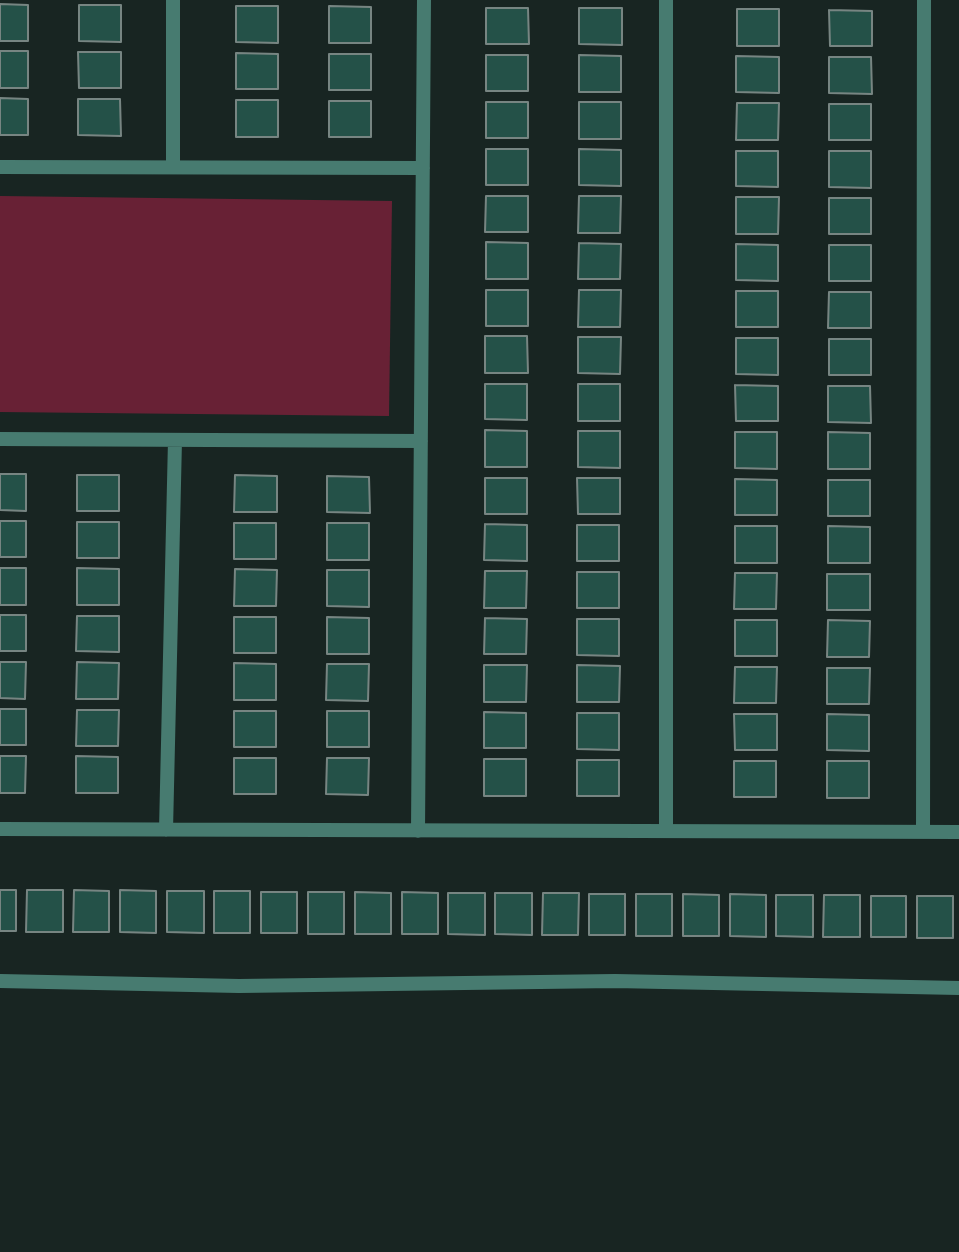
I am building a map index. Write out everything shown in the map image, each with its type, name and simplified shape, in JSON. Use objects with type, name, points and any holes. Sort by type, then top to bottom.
[{"type":"street","points":[[173,0],[173,167]]},
{"type":"street","points":[[418,831],[424,0]]},
{"type":"street","points":[[666,0],[666,831]]},
{"type":"street","points":[[923,832],[924,0]]},
{"type":"street","points":[[0,167],[423,168]]},
{"type":"street","points":[[0,439],[421,441]]},
{"type":"street","points":[[166,830],[175,440]]},
{"type":"street","points":[[0,829],[959,832]]},
{"type":"street","points":[[0,981],[239,985],[615,981],[959,988]]},
{"type":"shaded area","points":[[0,196],[392,201],[389,416],[0,412]]},
{"type":"building","points":[[0,4],[28,5],[28,41],[0,41]]},
{"type":"building","points":[[79,5],[121,5],[121,42],[79,41]]},
{"type":"building","points":[[236,6],[278,6],[278,43],[236,42]]},
{"type":"building","points":[[329,6],[371,7],[371,43],[329,43]]},
{"type":"building","points":[[486,8],[528,8],[529,44],[486,44]]},
{"type":"building","points":[[579,8],[622,8],[622,45],[579,44]]},
{"type":"building","points":[[737,9],[779,9],[779,46],[737,46]]},
{"type":"building","points":[[829,10],[872,11],[872,46],[830,46]]},
{"type":"building","points":[[0,51],[28,51],[28,88],[0,88]]},
{"type":"building","points":[[78,52],[121,52],[121,88],[79,88]]},
{"type":"building","points":[[236,53],[278,54],[278,89],[236,89]]},
{"type":"building","points":[[329,54],[371,54],[371,90],[329,90]]},
{"type":"building","points":[[486,55],[528,55],[528,91],[486,91]]},
{"type":"building","points":[[579,55],[621,56],[621,92],[579,92]]},
{"type":"building","points":[[736,56],[779,57],[779,93],[736,92]]},
{"type":"building","points":[[829,57],[871,57],[872,94],[829,93]]},
{"type":"building","points":[[0,98],[28,99],[28,135],[0,135]]},
{"type":"building","points":[[78,99],[120,99],[121,136],[78,135]]},
{"type":"building","points":[[236,100],[278,100],[278,137],[236,137]]},
{"type":"building","points":[[329,101],[371,101],[371,137],[329,137]]},
{"type":"building","points":[[486,102],[528,102],[528,138],[486,138]]},
{"type":"building","points":[[579,102],[621,102],[621,139],[579,139]]},
{"type":"building","points":[[737,103],[779,103],[778,140],[736,140]]},
{"type":"building","points":[[829,104],[871,104],[871,140],[829,140]]},
{"type":"building","points":[[486,149],[528,149],[528,185],[486,185]]},
{"type":"building","points":[[579,149],[621,150],[621,186],[579,185]]},
{"type":"building","points":[[736,151],[778,151],[778,187],[736,186]]},
{"type":"building","points":[[829,151],[871,151],[871,188],[829,187]]},
{"type":"building","points":[[486,196],[528,196],[528,232],[485,232]]},
{"type":"building","points":[[579,196],[621,196],[620,233],[578,233]]},
{"type":"building","points":[[736,197],[779,197],[778,234],[736,234]]},
{"type":"building","points":[[829,198],[871,198],[871,234],[829,234]]},
{"type":"building","points":[[486,242],[528,243],[528,279],[486,279]]},
{"type":"building","points":[[579,243],[621,244],[620,279],[578,279]]},
{"type":"building","points":[[736,244],[778,245],[778,281],[736,280]]},
{"type":"building","points":[[829,245],[871,245],[871,281],[829,281]]},
{"type":"building","points":[[486,290],[528,290],[528,326],[486,326]]},
{"type":"building","points":[[579,290],[621,290],[620,327],[578,327]]},
{"type":"building","points":[[736,291],[778,291],[778,327],[736,327]]},
{"type":"building","points":[[829,292],[871,292],[871,328],[828,328]]},
{"type":"building","points":[[485,336],[527,336],[528,373],[485,373]]},
{"type":"building","points":[[578,337],[621,337],[620,374],[578,373]]},
{"type":"building","points":[[736,338],[778,338],[778,375],[736,374]]},
{"type":"building","points":[[829,339],[871,339],[871,375],[829,375]]},
{"type":"building","points":[[485,384],[527,384],[527,420],[485,419]]},
{"type":"building","points":[[578,384],[620,384],[620,421],[578,421]]},
{"type":"building","points":[[735,385],[778,386],[778,421],[736,421]]},
{"type":"building","points":[[828,386],[870,386],[871,423],[828,422]]},
{"type":"building","points":[[485,430],[527,431],[527,467],[485,467]]},
{"type":"building","points":[[578,431],[620,431],[620,468],[578,467]]},
{"type":"building","points":[[735,432],[777,432],[777,469],[735,468]]},
{"type":"building","points":[[828,432],[870,433],[870,469],[828,469]]},
{"type":"building","points":[[0,474],[26,474],[26,511],[0,510]]},
{"type":"building","points":[[77,475],[119,475],[119,511],[77,511]]},
{"type":"building","points":[[235,475],[277,476],[277,512],[234,512]]},
{"type":"building","points":[[327,476],[369,477],[370,513],[327,512]]},
{"type":"building","points":[[485,478],[527,478],[527,514],[485,514]]},
{"type":"building","points":[[577,478],[620,478],[620,514],[578,514]]},
{"type":"building","points":[[735,479],[777,480],[777,515],[735,515]]},
{"type":"building","points":[[828,480],[870,480],[870,516],[828,516]]},
{"type":"building","points":[[0,521],[26,521],[26,557],[0,557]]},
{"type":"building","points":[[77,522],[119,522],[119,558],[77,558]]},
{"type":"building","points":[[234,523],[276,523],[276,559],[234,559]]},
{"type":"building","points":[[327,523],[369,523],[369,560],[327,560]]},
{"type":"building","points":[[485,524],[527,525],[527,561],[484,560]]},
{"type":"building","points":[[577,525],[619,525],[619,561],[577,561]]},
{"type":"building","points":[[735,526],[777,526],[777,563],[735,563]]},
{"type":"building","points":[[828,526],[870,527],[870,563],[828,563]]},
{"type":"building","points":[[0,568],[26,568],[26,605],[0,605]]},
{"type":"building","points":[[77,568],[119,569],[119,605],[77,605]]},
{"type":"building","points":[[235,569],[277,570],[276,606],[234,606]]},
{"type":"building","points":[[327,570],[369,570],[369,607],[327,606]]},
{"type":"building","points":[[485,571],[527,571],[526,608],[484,608]]},
{"type":"building","points":[[577,572],[619,572],[619,608],[577,608]]},
{"type":"building","points":[[735,573],[777,573],[776,609],[734,609]]},
{"type":"building","points":[[827,574],[870,574],[870,610],[827,610]]},
{"type":"building","points":[[0,615],[26,615],[26,651],[0,651]]},
{"type":"building","points":[[77,616],[119,616],[119,652],[76,651]]},
{"type":"building","points":[[234,617],[276,617],[276,653],[234,653]]},
{"type":"building","points":[[327,617],[369,618],[369,654],[327,654]]},
{"type":"building","points":[[485,618],[527,619],[526,654],[484,654]]},
{"type":"building","points":[[577,619],[619,619],[619,656],[577,655]]},
{"type":"building","points":[[735,620],[777,620],[777,656],[735,656]]},
{"type":"building","points":[[828,620],[870,621],[869,657],[827,657]]},
{"type":"building","points":[[0,662],[26,662],[25,699],[0,698]]},
{"type":"building","points":[[77,662],[119,663],[118,699],[76,699]]},
{"type":"building","points":[[234,663],[276,664],[276,700],[234,700]]},
{"type":"building","points":[[327,664],[369,664],[368,701],[326,700]]},
{"type":"building","points":[[484,665],[527,665],[526,702],[484,702]]},
{"type":"building","points":[[577,665],[620,666],[619,702],[577,702]]},
{"type":"building","points":[[735,667],[777,667],[776,703],[734,703]]},
{"type":"building","points":[[827,668],[870,668],[869,704],[827,704]]},
{"type":"building","points":[[0,709],[26,709],[26,745],[0,745]]},
{"type":"building","points":[[77,710],[119,710],[118,746],[76,746]]},
{"type":"building","points":[[234,711],[276,711],[276,747],[234,747]]},
{"type":"building","points":[[327,711],[369,711],[369,747],[327,747]]},
{"type":"building","points":[[484,712],[526,713],[526,748],[484,748]]},
{"type":"building","points":[[577,713],[619,713],[619,750],[577,749]]},
{"type":"building","points":[[734,714],[777,714],[777,750],[735,750]]},
{"type":"building","points":[[827,714],[869,715],[869,751],[827,750]]},
{"type":"building","points":[[0,756],[26,756],[25,793],[0,793]]},
{"type":"building","points":[[76,756],[118,757],[118,793],[76,793]]},
{"type":"building","points":[[234,758],[276,758],[276,794],[234,794]]},
{"type":"building","points":[[327,758],[369,758],[368,795],[326,794]]},
{"type":"building","points":[[484,759],[526,759],[526,796],[484,796]]},
{"type":"building","points":[[577,760],[619,760],[619,796],[577,796]]},
{"type":"building","points":[[734,761],[776,761],[776,797],[734,797]]},
{"type":"building","points":[[827,761],[869,761],[869,798],[827,798]]},
{"type":"building","points":[[0,890],[16,890],[16,931],[0,931]]},
{"type":"building","points":[[27,890],[63,890],[63,932],[26,932]]},
{"type":"building","points":[[74,890],[109,891],[109,932],[73,932]]},
{"type":"building","points":[[120,890],[156,891],[156,933],[120,932]]},
{"type":"building","points":[[167,891],[204,891],[204,933],[167,932]]},
{"type":"building","points":[[214,891],[250,891],[250,933],[214,933]]},
{"type":"building","points":[[261,892],[297,892],[297,933],[261,933]]},
{"type":"building","points":[[308,892],[344,892],[344,934],[308,934]]},
{"type":"building","points":[[355,892],[391,893],[391,934],[355,934]]},
{"type":"building","points":[[402,892],[438,893],[438,934],[402,934]]},
{"type":"building","points":[[448,893],[485,893],[485,935],[448,934]]},
{"type":"building","points":[[495,893],[532,893],[532,935],[495,934]]},
{"type":"building","points":[[543,893],[579,893],[578,935],[542,935]]},
{"type":"building","points":[[589,894],[625,894],[625,935],[589,935]]},
{"type":"building","points":[[636,894],[672,894],[672,936],[636,936]]},
{"type":"building","points":[[683,894],[719,895],[719,936],[683,936]]},
{"type":"building","points":[[730,894],[766,895],[766,937],[730,936]]},
{"type":"building","points":[[776,895],[813,895],[813,937],[776,936]]},
{"type":"building","points":[[824,895],[860,895],[860,937],[823,937]]},
{"type":"building","points":[[871,896],[906,896],[906,937],[871,937]]},
{"type":"building","points":[[917,896],[953,896],[953,938],[917,938]]}]
